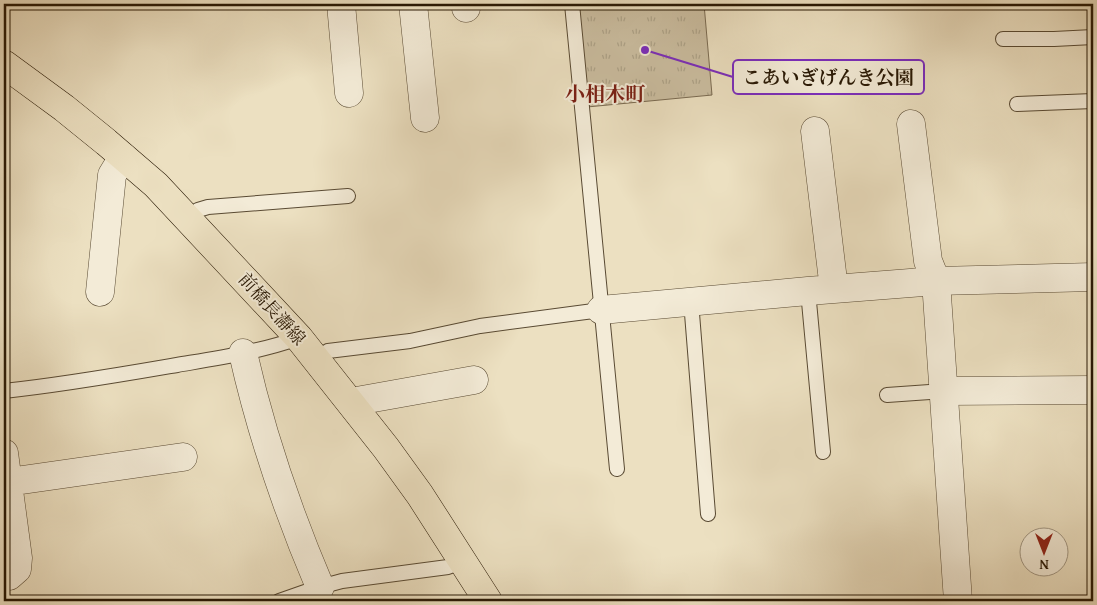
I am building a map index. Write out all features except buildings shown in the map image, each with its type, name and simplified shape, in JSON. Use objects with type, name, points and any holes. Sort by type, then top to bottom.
[{"type":"main road","name":"前橋長瀞線","points":[[4,64],[64,108],[156,186],[307,348],[351,402],[420,495],[488,601]]},
{"type":"street","points":[[341,4],[349,93]]},
{"type":"street","points":[[413,4],[425,118]]},
{"type":"street","points":[[911,124],[928,261],[936,281],[958,601]]},
{"type":"street","points":[[815,131],[821,290]]},
{"type":"street","points":[[100,292],[112,175],[123,157]]},
{"type":"street","points":[[601,310],[936,281],[1093,277]]},
{"type":"street","points":[[243,353],[254,403],[301,542],[320,587]]},
{"type":"street","points":[[351,402],[474,380]]},
{"type":"street","points":[[944,391],[1093,390]]},
{"type":"street","points":[[4,453],[18,565],[13,573],[4,576]]},
{"type":"street","points":[[8,482],[183,457]]},
{"type":"lane","points":[[572,4],[617,469]]},
{"type":"lane","points":[[1003,39],[1093,37]]},
{"type":"lane","points":[[1017,104],[1093,101]]},
{"type":"lane","points":[[188,219],[198,210],[208,207],[348,196]]},
{"type":"lane","points":[[821,290],[823,452]]},
{"type":"lane","points":[[691,301],[708,514]]},
{"type":"lane","points":[[4,391],[68,384],[274,346],[328,351],[410,341],[480,326],[601,310]]},
{"type":"lane","points":[[887,395],[944,391]]},
{"type":"lane","points":[[279,601],[342,581],[448,567],[462,562]]},
{"type":"green space","points":[[578,4],[704,4],[712,95],[587,107]]},
{"type":"place","name":"こあいぎげんき公園","points":[[645,50]]},
{"type":"district","name":"小相木町","points":[[605,94]]}]
